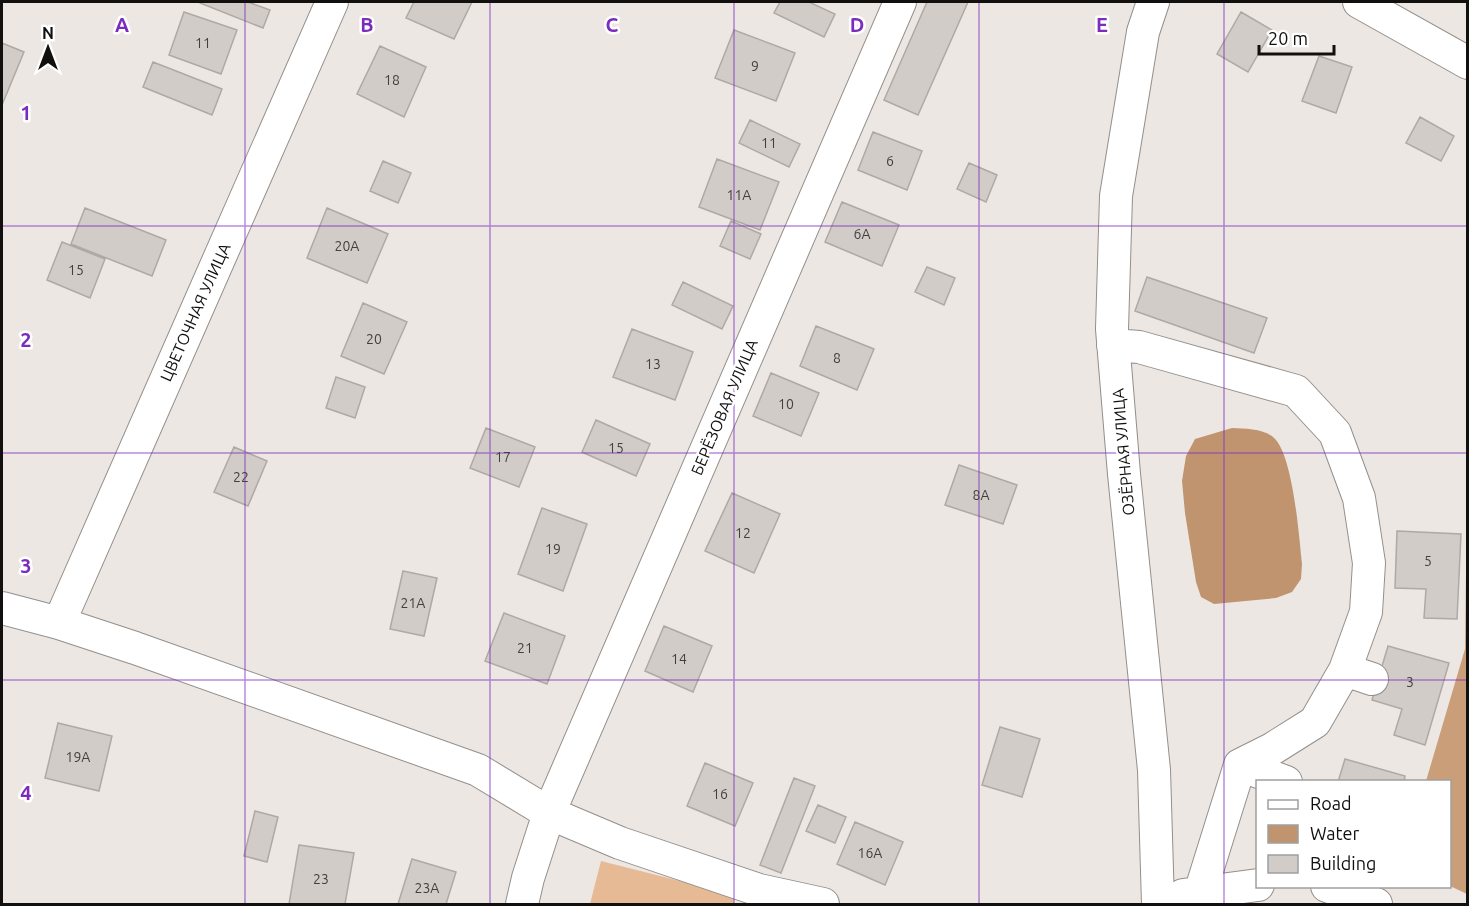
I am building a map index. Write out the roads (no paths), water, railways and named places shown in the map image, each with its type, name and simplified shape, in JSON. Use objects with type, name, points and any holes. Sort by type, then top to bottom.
[{"type":"street","name":"ЦВЕТОЧНАЯ УЛИЦА","points":[[58,623],[332,2]]},
{"type":"street","name":"БЕРЁЗОВАЯ УЛИЦА","points":[[522,904],[549,813],[900,2]]},
{"type":"street","name":"ОЗЁРНАЯ УЛИЦА","points":[[1153,2],[1143,32],[1116,196],[1112,328],[1124,474],[1154,770],[1158,902]]},
{"type":"street","points":[[1359,2],[1467,63]]},
{"type":"street","points":[[1113,345],[1139,348],[1296,391],[1335,433],[1359,498],[1379,563],[1366,612],[1358,674],[1315,722],[1272,749],[1240,765],[1200,893]]},
{"type":"street","points":[[2,608],[135,648],[478,770],[549,813],[620,843],[759,890],[823,904]]},
{"type":"street","points":[[1240,765],[1281,780]]},
{"type":"street","points":[[1158,902],[1256,885]]},
{"type":"street","points":[[1332,888],[1376,904]]},
{"type":"water","points":[[1232,428],[1264,432],[1273,437],[1280,446],[1286,460],[1294,496],[1302,564],[1301,579],[1292,592],[1276,598],[1214,604],[1201,597],[1196,582],[1182,481],[1186,456],[1195,439]]}]
